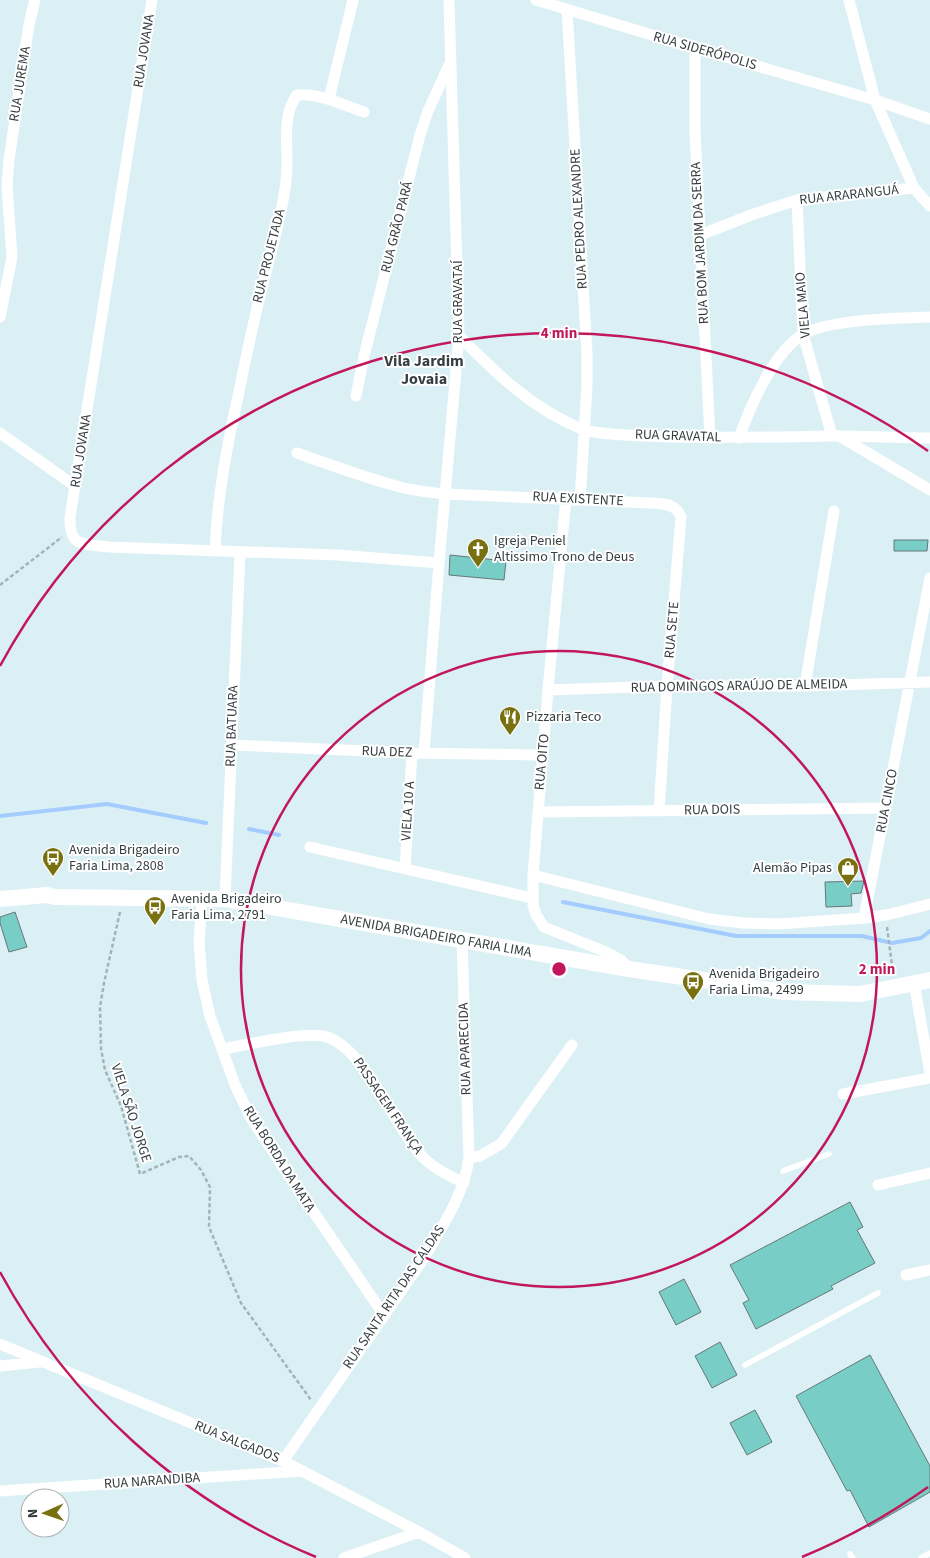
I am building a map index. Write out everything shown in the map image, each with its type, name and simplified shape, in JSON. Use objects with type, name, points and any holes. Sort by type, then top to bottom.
[{"type":"main road","name":"AVENIDA BRIGADEIRO FARIA LIMA","points":[[0,899],[47,895],[55,897],[225,899],[629,969],[784,992],[860,994],[922,981]]},
{"type":"street","name":"RUA JUREMA","points":[[0,317],[12,257],[7,185],[9,160],[35,0]]},
{"type":"street","name":"RUA JOVANA","points":[[70,531],[70,517],[152,0]]},
{"type":"street","points":[[353,0],[329,99],[364,112]]},
{"type":"street","name":"RUA GRAVATAÍ","points":[[418,753],[439,562],[459,336],[449,0]]},
{"type":"street","name":"RUA SIDERÓPOLIS","points":[[536,0],[875,100],[930,119]]},
{"type":"street","points":[[849,0],[875,100],[914,188],[930,206]]},
{"type":"street","name":"RUA PEDRO ALEXANDRE","points":[[567,9],[587,353],[584,430]]},
{"type":"street","name":"RUA BOM JARDIM DA SERRA","points":[[695,48],[695,132],[710,438]]},
{"type":"street","name":"RUA GRÃO PARÁ","points":[[356,396],[366,347],[420,135],[428,111],[451,62]]},
{"type":"street","name":"RUA PROJETADA","points":[[215,551],[218,504],[231,429],[255,314],[279,223],[285,191],[289,112],[292,102],[297,95],[306,94],[329,99]]},
{"type":"street","name":"RUA ARARANGUÁ","points":[[700,235],[796,200],[914,188]]},
{"type":"street","name":"VIELA MAIO","points":[[796,200],[803,334],[836,436]]},
{"type":"street","points":[[739,438],[752,403],[771,371],[790,345],[803,334],[828,326],[862,321],[930,317]]},
{"type":"street","name":"RUA GRAVATAL","points":[[459,336],[504,380],[532,403],[559,419],[584,430],[650,436],[710,438],[836,436],[930,438]]},
{"type":"street","points":[[580,500],[584,430]]},
{"type":"street","points":[[0,433],[75,486]]},
{"type":"street","points":[[836,436],[930,490]]},
{"type":"street","name":"RUA EXISTENTE","points":[[298,453],[401,488],[445,494],[566,498],[671,506],[678,510],[681,517],[680,539]]},
{"type":"street","name":"RUA OITO","points":[[566,498],[548,690],[532,898],[536,915],[544,927],[606,952],[621,960],[629,969]]},
{"type":"street","points":[[805,686],[834,511]]},
{"type":"street","points":[[70,531],[74,539],[83,544],[108,547],[338,555],[439,562]]},
{"type":"street","name":"RUA SETE","points":[[659,811],[667,686],[680,539]]},
{"type":"street","name":"RUA BATUARA","points":[[225,899],[240,552]]},
{"type":"street","name":"RUA CINCO","points":[[864,918],[930,578]]},
{"type":"street","name":"RUA DOMINGOS ARAÚJO DE ALMEIDA","points":[[548,690],[667,686],[805,686],[930,682]]},
{"type":"street","name":"RUA DEZ","points":[[231,745],[418,753],[543,755]]},
{"type":"street","name":"VIELA 10 A","points":[[405,869],[418,753]]},
{"type":"street","name":"RUA DOIS","points":[[538,812],[886,808]]},
{"type":"street","points":[[310,847],[532,898]]},
{"type":"street","points":[[533,875],[709,919],[778,924],[864,918],[886,915],[930,904]]},
{"type":"street","name":"RUA BORDA DA MATA","points":[[202,898],[199,942],[202,980],[210,1016],[235,1085],[251,1118],[345,1260],[384,1315]]},
{"type":"street","name":"RUA APARECIDA","points":[[462,939],[469,1158]]},
{"type":"street","points":[[922,981],[930,1073]]},
{"type":"street","name":"PASSAGEM FRANÇA","points":[[222,1049],[301,1036],[322,1036],[336,1040],[349,1050],[360,1064],[421,1156],[445,1174],[464,1183]]},
{"type":"street","points":[[469,1158],[480,1156],[501,1144],[572,1045]]},
{"type":"street","points":[[843,1094],[930,1078]]},
{"type":"street","name":"RUA SANTA RITA DAS CALDAS","points":[[283,1461],[428,1250],[464,1183],[469,1158]]},
{"type":"street","points":[[878,1185],[930,1173]]},
{"type":"street","points":[[906,1275],[930,1270]]},
{"type":"street","name":"RUA SALGADOS","points":[[0,1344],[283,1461],[465,1558]]},
{"type":"street","points":[[0,1366],[41,1362]]},
{"type":"street","name":"RUA NARANDIBA","points":[[0,1491],[304,1471]]},
{"type":"street","points":[[344,1558],[419,1532]]},
{"type":"lane","points":[[783,1171],[829,1154]]},
{"type":"lane","points":[[745,1365],[878,1293]]},
{"type":"lane","points":[[920,1558],[930,1553]]},
{"type":"path","points":[[0,585],[70,531]]},
{"type":"path","name":"VIELA SÃO JORGE","points":[[123,897],[100,1008],[101,1049],[105,1070],[121,1106],[140,1174],[179,1156],[189,1156],[201,1170],[210,1187],[209,1226],[241,1303],[318,1409]]},
{"type":"path","points":[[887,925],[895,987]]},
{"type":"building","points":[[894,540],[928,540],[927,551],[894,551]]},
{"type":"building","name":"Igreja Peniel Altissimo Trono de Deus","points":[[450,555],[506,561],[504,580],[449,575]]},
{"type":"building","points":[[864,881],[861,893],[851,894],[852,906],[826,907],[825,882]]},
{"type":"building","points":[[15,912],[27,947],[9,952],[0,917]]},
{"type":"building","points":[[850,1202],[863,1227],[857,1230],[875,1263],[831,1286],[833,1289],[756,1329],[743,1303],[749,1300],[730,1265]]},
{"type":"building","points":[[684,1279],[701,1312],[676,1325],[659,1292]]},
{"type":"building","points":[[720,1342],[737,1375],[712,1388],[695,1356]]},
{"type":"building","points":[[870,1355],[930,1466],[930,1492],[869,1527],[850,1490],[847,1491],[796,1396]]},
{"type":"building","points":[[755,1410],[772,1442],[747,1455],[730,1423]]},
{"type":"waterway","points":[[0,816],[107,804],[206,823]]},
{"type":"waterway","points":[[249,829],[279,835]]},
{"type":"waterway","points":[[563,902],[736,936],[862,936],[892,943],[921,938],[930,931]]},
{"type":"place","name":"Igreja Peniel Altissimo Trono de Deus","points":[[478,568]]},
{"type":"place","name":"Pizzaria Teco","points":[[510,736]]},
{"type":"place","name":"Avenida Brigadeiro Faria Lima, 2808","points":[[53,877]]},
{"type":"place","name":"Alemão Pipas","points":[[848,887]]},
{"type":"place","name":"Avenida Brigadeiro Faria Lima, 2791","points":[[155,926]]},
{"type":"place","name":"Avenida Brigadeiro Faria Lima, 2499","points":[[693,1001]]},
{"type":"district","name":"Vila Jardim Jovaia","points":[[424,370]]}]
